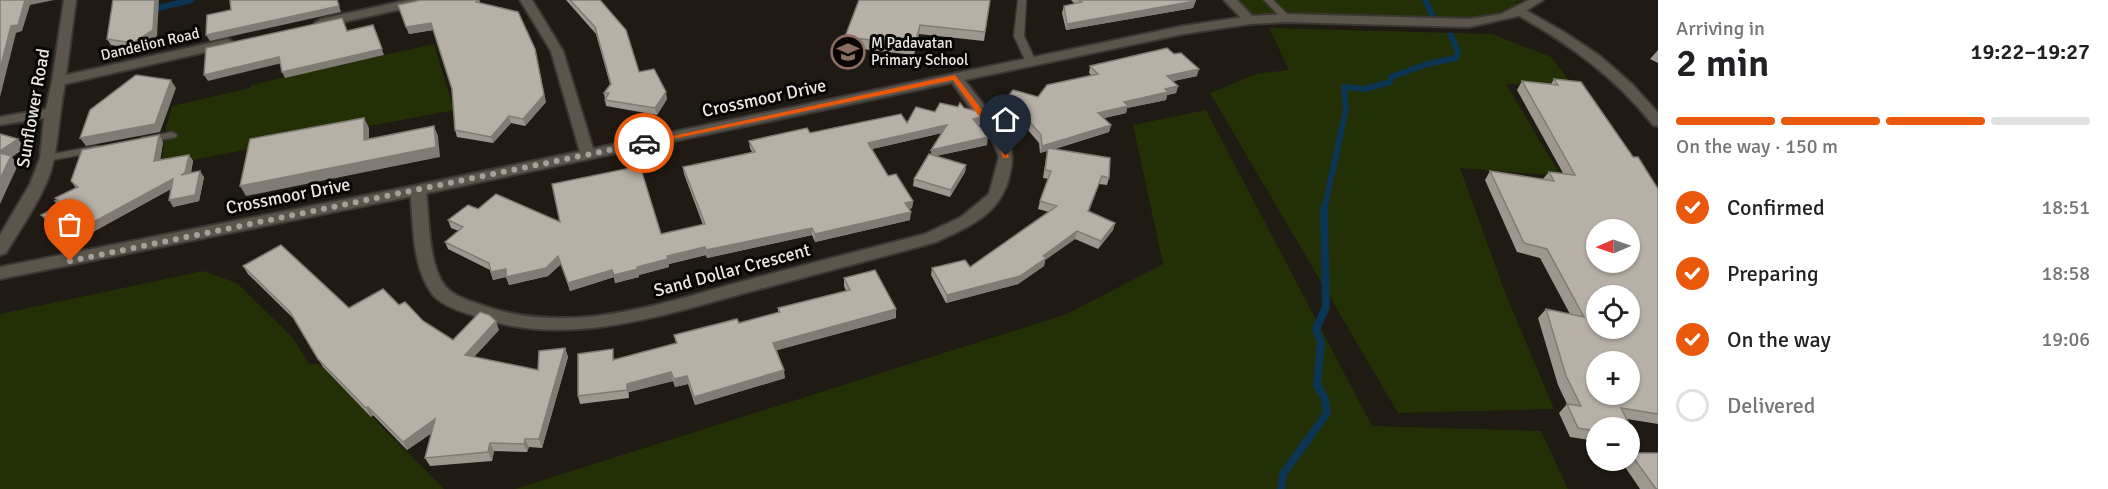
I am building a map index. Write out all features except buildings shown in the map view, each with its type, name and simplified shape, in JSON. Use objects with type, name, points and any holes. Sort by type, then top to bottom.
[{"type":"street","name":"Sunflower Road","points":[[0,249],[38,184],[47,158],[70,0]]},
{"type":"street","points":[[310,25],[424,0]]},
{"type":"street","points":[[526,0],[557,51],[588,155]]},
{"type":"street","points":[[1230,0],[1250,20]]},
{"type":"street","name":"Crossmoor Drive","points":[[0,273],[418,190],[1183,30],[1250,20],[1286,18],[1460,23],[1498,19],[1520,11],[1537,0]]},
{"type":"street","points":[[1520,11],[1614,71],[1653,110],[1658,122]]},
{"type":"street","name":"Dandelion Road","points":[[59,81],[242,40]]},
{"type":"street","name":"Sand Dollar Crescent","points":[[418,190],[427,258],[434,283],[443,296],[480,312],[526,325],[588,324],[629,317],[930,238],[967,221],[995,197],[1006,156],[999,138],[955,77]]},
{"type":"street","points":[[0,121],[52,112]]},
{"type":"lane","points":[[1022,0],[1019,36],[1031,62]]},
{"type":"lane","points":[[1268,0],[1286,18]]},
{"type":"lane","points":[[130,142],[172,135]]},
{"type":"lane","points":[[47,158],[109,146]]},
{"type":"green space","points":[[1230,0],[1526,0],[1515,2],[1520,11],[1487,23],[1390,23],[1378,15],[1367,14],[1366,22],[1250,20]]},
{"type":"green space","points":[[1269,28],[1492,34],[1551,57],[1573,86],[1506,84],[1561,176],[1460,168],[1506,295],[1554,409],[1398,413],[1210,93],[1256,74],[1289,70]]},
{"type":"green space","points":[[434,44],[454,110],[161,166],[165,132],[172,106],[250,88],[251,85]]},
{"type":"green space","points":[[1206,110],[1372,426],[1541,431],[1568,489],[515,489],[1067,314],[1163,264],[1133,125]]},
{"type":"green space","points":[[203,271],[237,283],[293,338],[309,364],[319,364],[444,489],[0,489],[0,314]]},
{"type":"waterway","points":[[150,10],[191,0]]},
{"type":"waterway","points":[[1425,0],[1432,14]]},
{"type":"waterway","points":[[1324,211],[1346,109],[1344,87],[1365,89],[1390,82],[1391,77],[1427,64],[1456,58],[1458,52],[1451,35]]},
{"type":"waterway","points":[[1281,489],[1283,474],[1327,413],[1325,399],[1317,385],[1321,343],[1316,329],[1326,307],[1324,211]]},
{"type":"way so far","points":[[70,261],[644,143]]},
{"type":"place","name":"M Padavatan Primary School","points":[[848,52]]},
{"type":"route","points":[[644,143],[955,77],[999,138],[1006,156]]}]
